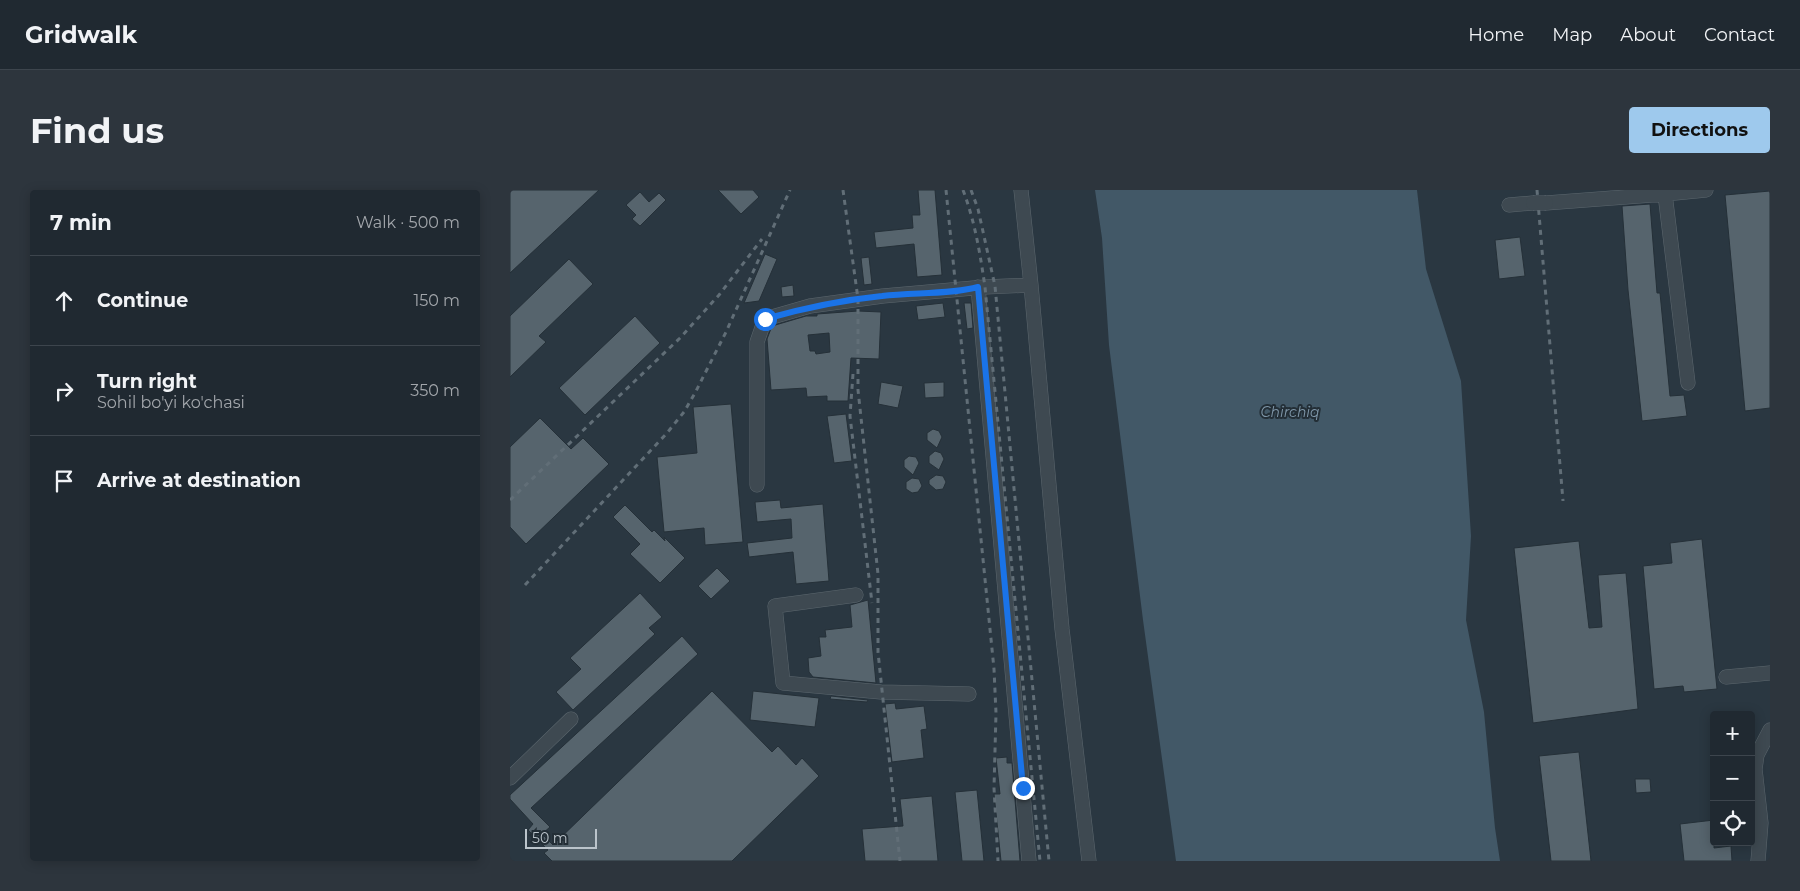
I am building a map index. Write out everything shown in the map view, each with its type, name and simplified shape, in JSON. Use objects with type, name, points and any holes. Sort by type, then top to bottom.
[{"type":"street","points":[[1021,190],[1062,628],[1089,861]]},
{"type":"street","points":[[1509,205],[1706,190]]},
{"type":"street","points":[[1665,194],[1688,383]]},
{"type":"street","points":[[757,485],[756,342],[765,319],[820,305],[883,296],[978,287],[1031,285]]},
{"type":"street","points":[[978,287],[1029,861]]},
{"type":"street","points":[[856,595],[775,606],[783,683],[881,692],[969,694]]},
{"type":"street","points":[[1726,677],[1770,673]]},
{"type":"street","points":[[510,778],[571,719]]},
{"type":"street","points":[[1758,861],[1761,823],[1755,769],[1757,755],[1770,730]]},
{"type":"water","name":"Chirchiq","points":[[1095,190],[1417,190],[1426,269],[1461,381],[1471,536],[1466,620],[1484,712],[1500,861],[1176,861],[1143,620],[1109,345],[1102,238]]},
{"type":"building","points":[[510,190],[599,190],[510,273]]},
{"type":"building","points":[[718,190],[753,190],[759,197],[741,214]]},
{"type":"building","points":[[918,190],[935,190],[942,275],[917,277],[914,244],[876,248],[874,232],[913,228],[912,215],[920,215]]},
{"type":"building","points":[[1770,191],[1770,408],[1745,411],[1725,195]]},
{"type":"building","points":[[640,192],[649,202],[659,193],[666,200],[640,226],[632,219],[636,215],[626,205]]},
{"type":"building","points":[[1650,204],[1657,293],[1660,293],[1670,396],[1684,395],[1687,416],[1642,421],[1628,290],[1622,206]]},
{"type":"building","points":[[1520,237],[1525,276],[1499,279],[1495,240]]},
{"type":"building","points":[[765,254],[777,259],[759,301],[744,303]]},
{"type":"building","points":[[869,257],[872,284],[864,285],[861,258]]},
{"type":"building","points":[[569,259],[593,284],[539,336],[546,342],[510,377],[510,316]]},
{"type":"building","points":[[793,285],[794,296],[782,297],[781,287]]},
{"type":"building","points":[[943,303],[945,317],[918,320],[916,306]]},
{"type":"building","points":[[964,303],[971,303],[973,328],[967,329]]},
{"type":"building","points":[[858,311],[881,312],[879,359],[851,358],[848,401],[827,401],[827,396],[807,397],[806,388],[771,390],[767,339],[772,326],[806,316],[817,316],[817,314]],"holes":[[[829,333],[830,352],[816,354],[815,351],[810,351],[808,335]]]},
{"type":"building","points":[[635,316],[660,343],[585,415],[559,388]]},
{"type":"building","points":[[881,382],[903,386],[898,408],[878,404]]},
{"type":"building","points":[[944,382],[944,397],[925,398],[924,383]]},
{"type":"building","points":[[731,404],[743,542],[705,545],[704,528],[664,532],[657,457],[697,453],[693,407]]},
{"type":"building","points":[[846,414],[852,461],[834,463],[827,416]]},
{"type":"building","points":[[540,418],[571,449],[583,438],[609,464],[526,544],[510,527],[510,447]]},
{"type":"building","points":[[933,429],[939,431],[942,437],[937,448],[927,440],[927,433]]},
{"type":"building","points":[[935,451],[941,453],[944,459],[939,470],[929,463],[929,456]]},
{"type":"building","points":[[909,456],[916,457],[919,463],[913,475],[904,467],[904,460]]},
{"type":"building","points":[[936,475],[943,476],[946,482],[943,489],[936,490],[929,484],[929,480]]},
{"type":"building","points":[[912,478],[919,479],[922,486],[918,492],[912,493],[906,489],[906,482]]},
{"type":"building","points":[[780,500],[781,508],[823,504],[829,581],[796,584],[793,552],[749,557],[747,543],[792,538],[791,519],[757,522],[755,502]]},
{"type":"building","points":[[625,505],[652,532],[654,530],[665,541],[664,537],[685,558],[660,583],[630,554],[640,544],[613,517]]},
{"type":"building","points":[[1702,539],[1717,689],[1684,692],[1683,686],[1654,689],[1643,566],[1672,563],[1670,543]]},
{"type":"building","points":[[1579,541],[1589,628],[1602,627],[1598,575],[1626,573],[1638,709],[1533,723],[1514,548]]},
{"type":"building","points":[[717,568],[730,581],[711,599],[698,586]]},
{"type":"building","points":[[640,593],[662,617],[649,628],[655,634],[573,710],[556,692],[581,669],[570,658]]},
{"type":"building","points":[[868,600],[876,683],[813,677],[809,672],[808,658],[821,656],[819,637],[826,637],[825,630],[852,627],[850,605]]},
{"type":"building","points":[[682,636],[698,654],[531,808],[550,827],[542,834],[553,845],[712,691],[772,752],[778,746],[796,765],[802,758],[819,776],[732,861],[552,861],[544,853],[548,850],[528,830],[533,824],[510,799],[510,795]]},
{"type":"building","points":[[753,691],[819,698],[815,727],[750,720]]},
{"type":"building","points":[[831,696],[868,700],[867,702],[830,699]]},
{"type":"building","points":[[895,703],[896,709],[924,706],[927,729],[921,730],[924,758],[892,762],[885,704]]},
{"type":"building","points":[[1579,752],[1591,861],[1551,861],[1539,756]]},
{"type":"building","points":[[1007,757],[1007,763],[1012,763],[1020,861],[1001,861],[994,794],[1000,794],[996,758]]},
{"type":"building","points":[[1635,779],[1650,779],[1651,792],[1636,793]]},
{"type":"building","points":[[977,790],[984,861],[962,861],[955,792]]},
{"type":"building","points":[[932,796],[938,861],[865,861],[862,829],[903,826],[900,799]]},
{"type":"building","points":[[1710,820],[1710,846],[1714,846],[1714,848],[1731,846],[1732,861],[1684,861],[1680,824]]},
{"type":"railway","points":[[525,585],[667,433],[684,412],[726,332],[790,190]]},
{"type":"railway","points":[[843,190],[858,299],[858,390],[878,574],[878,652],[900,861]]},
{"type":"railway","points":[[946,190],[994,669],[996,713],[994,788],[998,861]]},
{"type":"railway","points":[[963,190],[974,226],[985,287],[1040,861]]},
{"type":"railway","points":[[971,190],[978,209],[995,286],[1049,861]]},
{"type":"railway","points":[[1537,190],[1563,501]]},
{"type":"railway","points":[[510,500],[680,338],[719,295],[762,239]]},
{"type":"railway","points":[[853,374],[850,416],[872,603]]},
{"type":"route","points":[[765,319],[810,306],[883,296],[978,287],[1023,788]]}]
